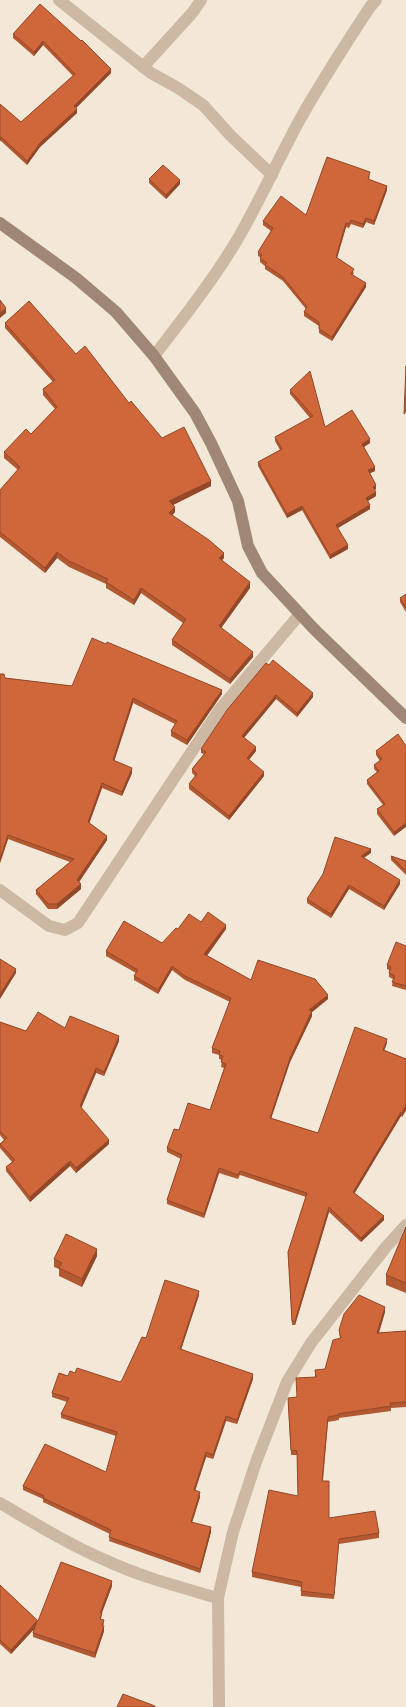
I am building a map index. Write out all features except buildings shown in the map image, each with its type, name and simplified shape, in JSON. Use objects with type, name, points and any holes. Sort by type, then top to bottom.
[{"type":"street","points":[[59,0],[151,73],[203,105],[231,136],[272,175]]},
{"type":"street","points":[[143,67],[193,12],[201,0]]},
{"type":"street","points":[[154,356],[201,295],[239,236],[328,70],[370,6],[376,0]]},
{"type":"street","points":[[0,223],[76,278],[116,312],[154,356],[194,413],[212,443],[238,501],[248,546],[262,572],[300,614],[406,718]]},
{"type":"street","points":[[0,890],[50,926],[65,930],[78,923],[220,709],[300,614]]},
{"type":"street","points":[[219,1707],[218,1598],[236,1524],[256,1462],[287,1382],[346,1298],[386,1247],[406,1226]]},
{"type":"street","points":[[0,1503],[64,1540],[106,1561],[155,1579],[218,1598]]}]
